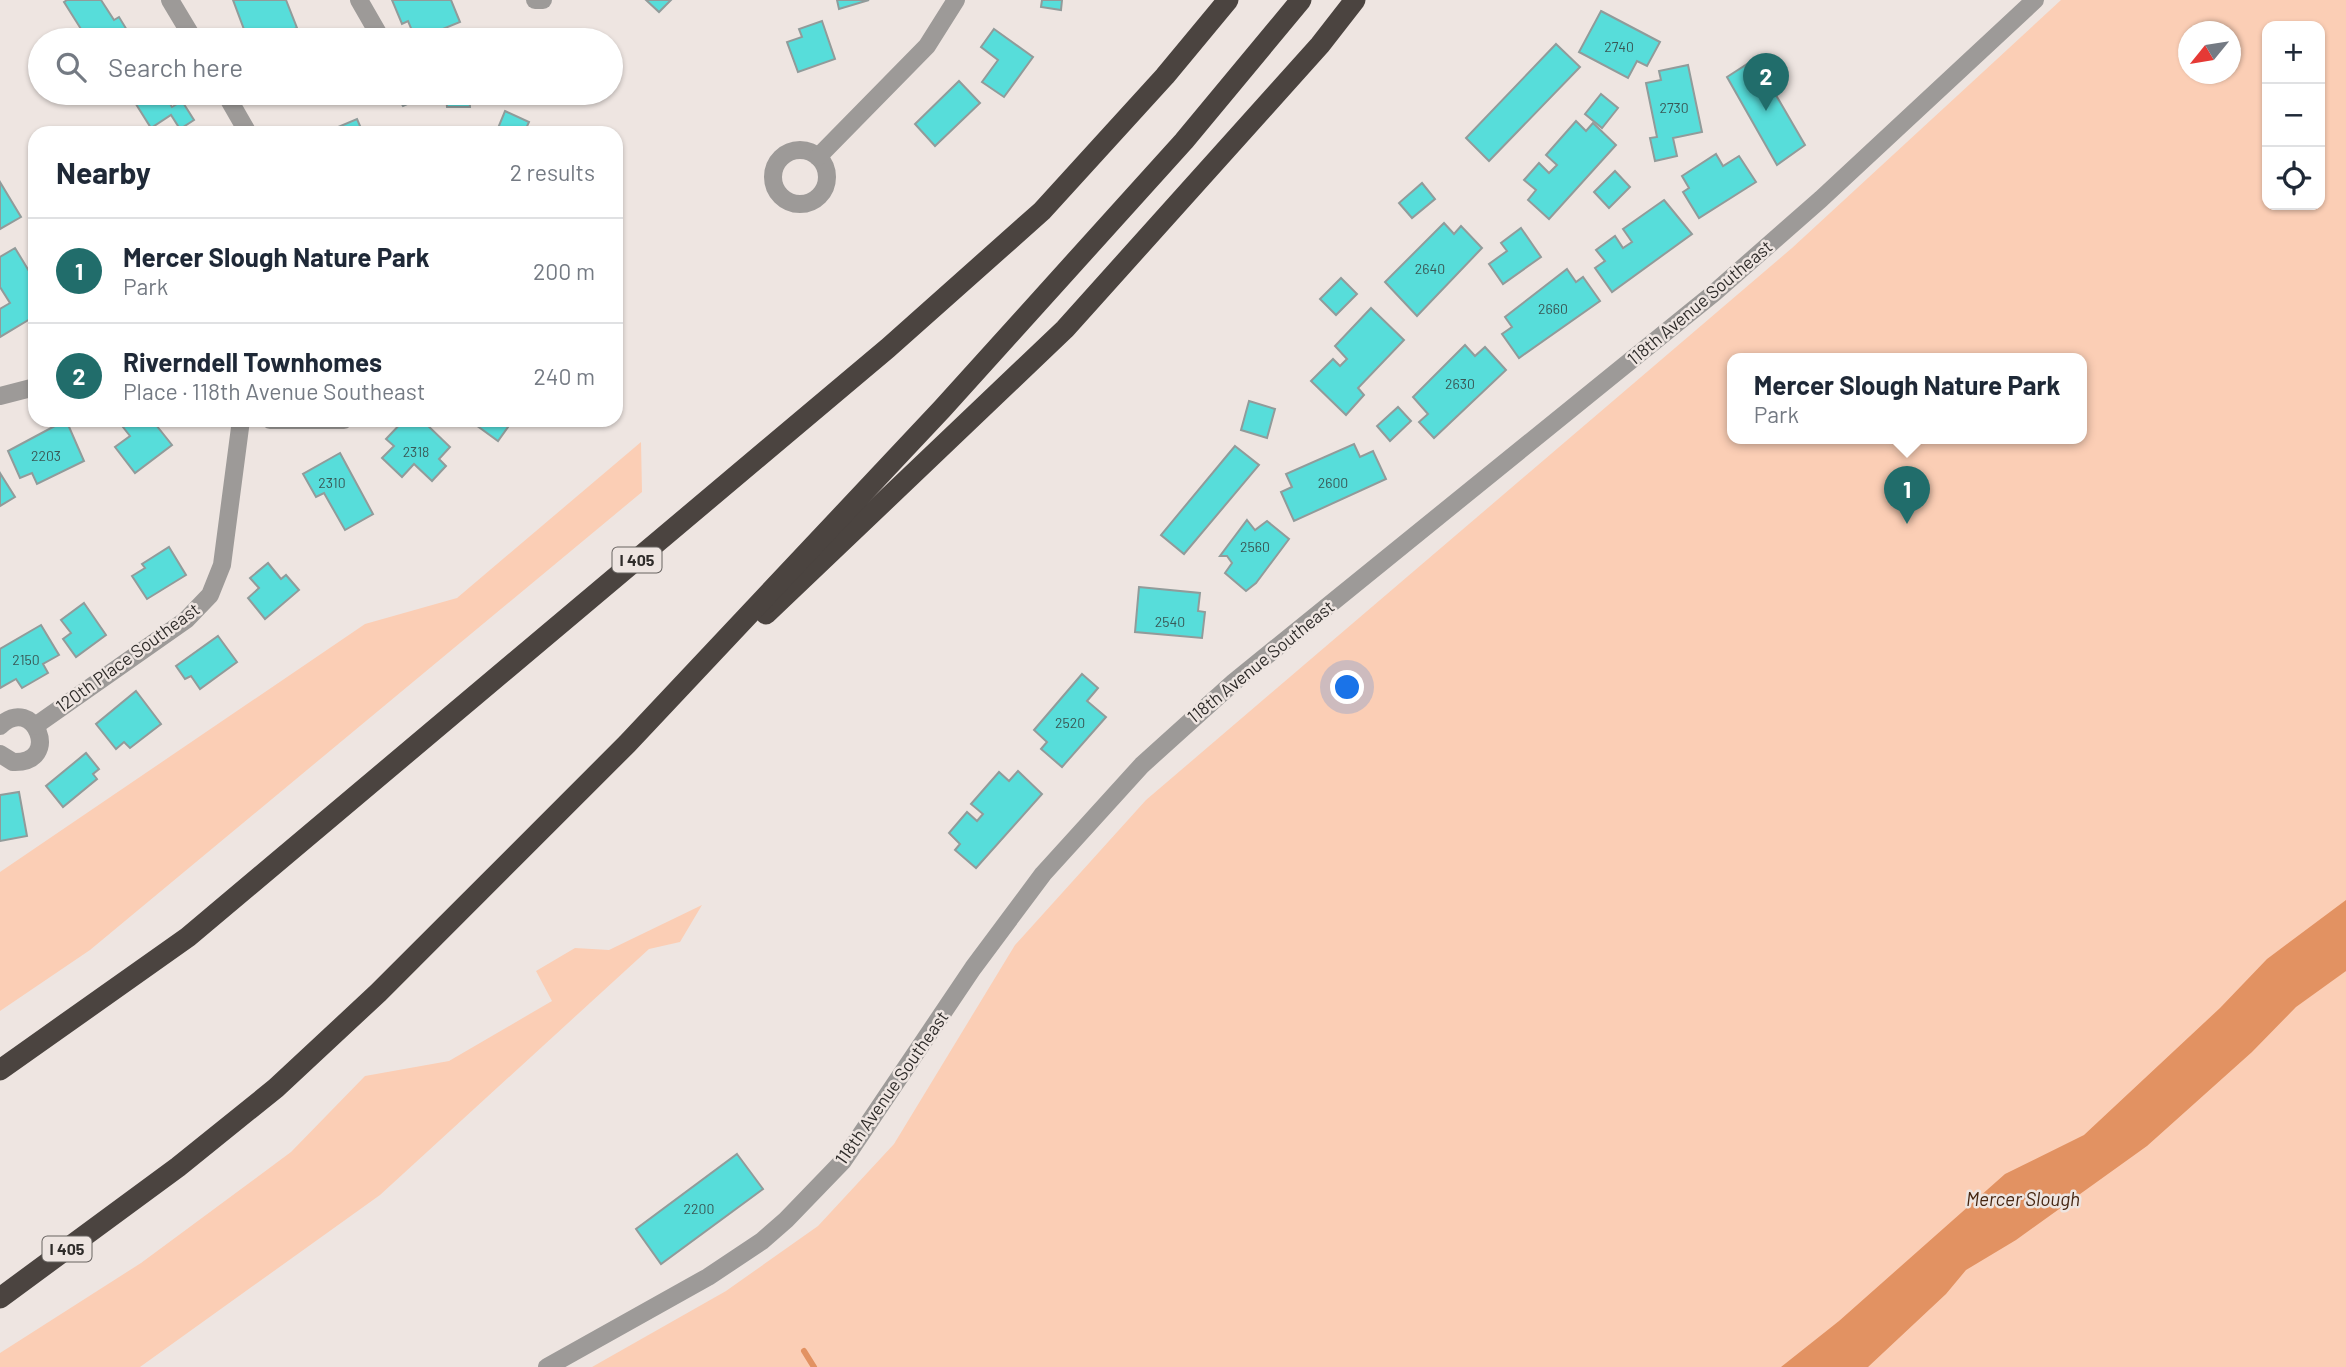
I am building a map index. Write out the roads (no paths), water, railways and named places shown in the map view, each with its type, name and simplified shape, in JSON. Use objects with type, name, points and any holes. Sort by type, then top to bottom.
[{"type":"highway","name":"I 405","points":[[0,1070],[188,937],[888,348],[1042,211],[1166,76],[1228,0]]},
{"type":"highway","name":"I 405","points":[[0,1298],[178,1167],[276,1088],[378,993],[626,744],[951,399],[1184,141],[1301,0]]},
{"type":"highway","points":[[626,744],[827,558],[1065,329],[1284,86],[1355,0]]},
{"type":"street","points":[[170,0],[187,28]]},
{"type":"street","points":[[359,0],[375,28]]},
{"type":"street","points":[[536,0],[542,0]]},
{"type":"street","points":[[818,157],[927,46],[956,0]]},
{"type":"street","name":"118th Avenue Southeast","points":[[547,1367],[708,1277],[762,1241],[786,1220],[851,1151],[973,968],[1043,874],[1142,765],[1234,682],[1714,293],[1821,200],[2035,0]]},
{"type":"street","points":[[232,105],[244,126]]},
{"type":"street","points":[[0,396],[28,389]]},
{"type":"street","name":"120th Place Southeast","points":[[36,726],[186,620],[210,594],[222,565],[240,427]]},
{"type":"street","points":[[0,726],[15,717],[30,721],[36,726],[40,741],[35,755],[29,760],[13,762],[0,754]]},
{"type":"water","name":"Mercer Slough","points":[[2346,900],[2346,971],[2296,1007],[2252,1052],[2147,1146],[2016,1240],[1966,1270],[1946,1294],[1868,1367],[1781,1367],[1839,1321],[2005,1174],[2084,1135],[2220,1008],[2267,959]]},
{"type":"waterway","points":[[804,1351],[814,1367]]},
{"type":"place","name":"Riverndell Townhomes","points":[[1766,111]]},
{"type":"place","name":"Mercer Slough Nature Park","points":[[1907,524]]}]
